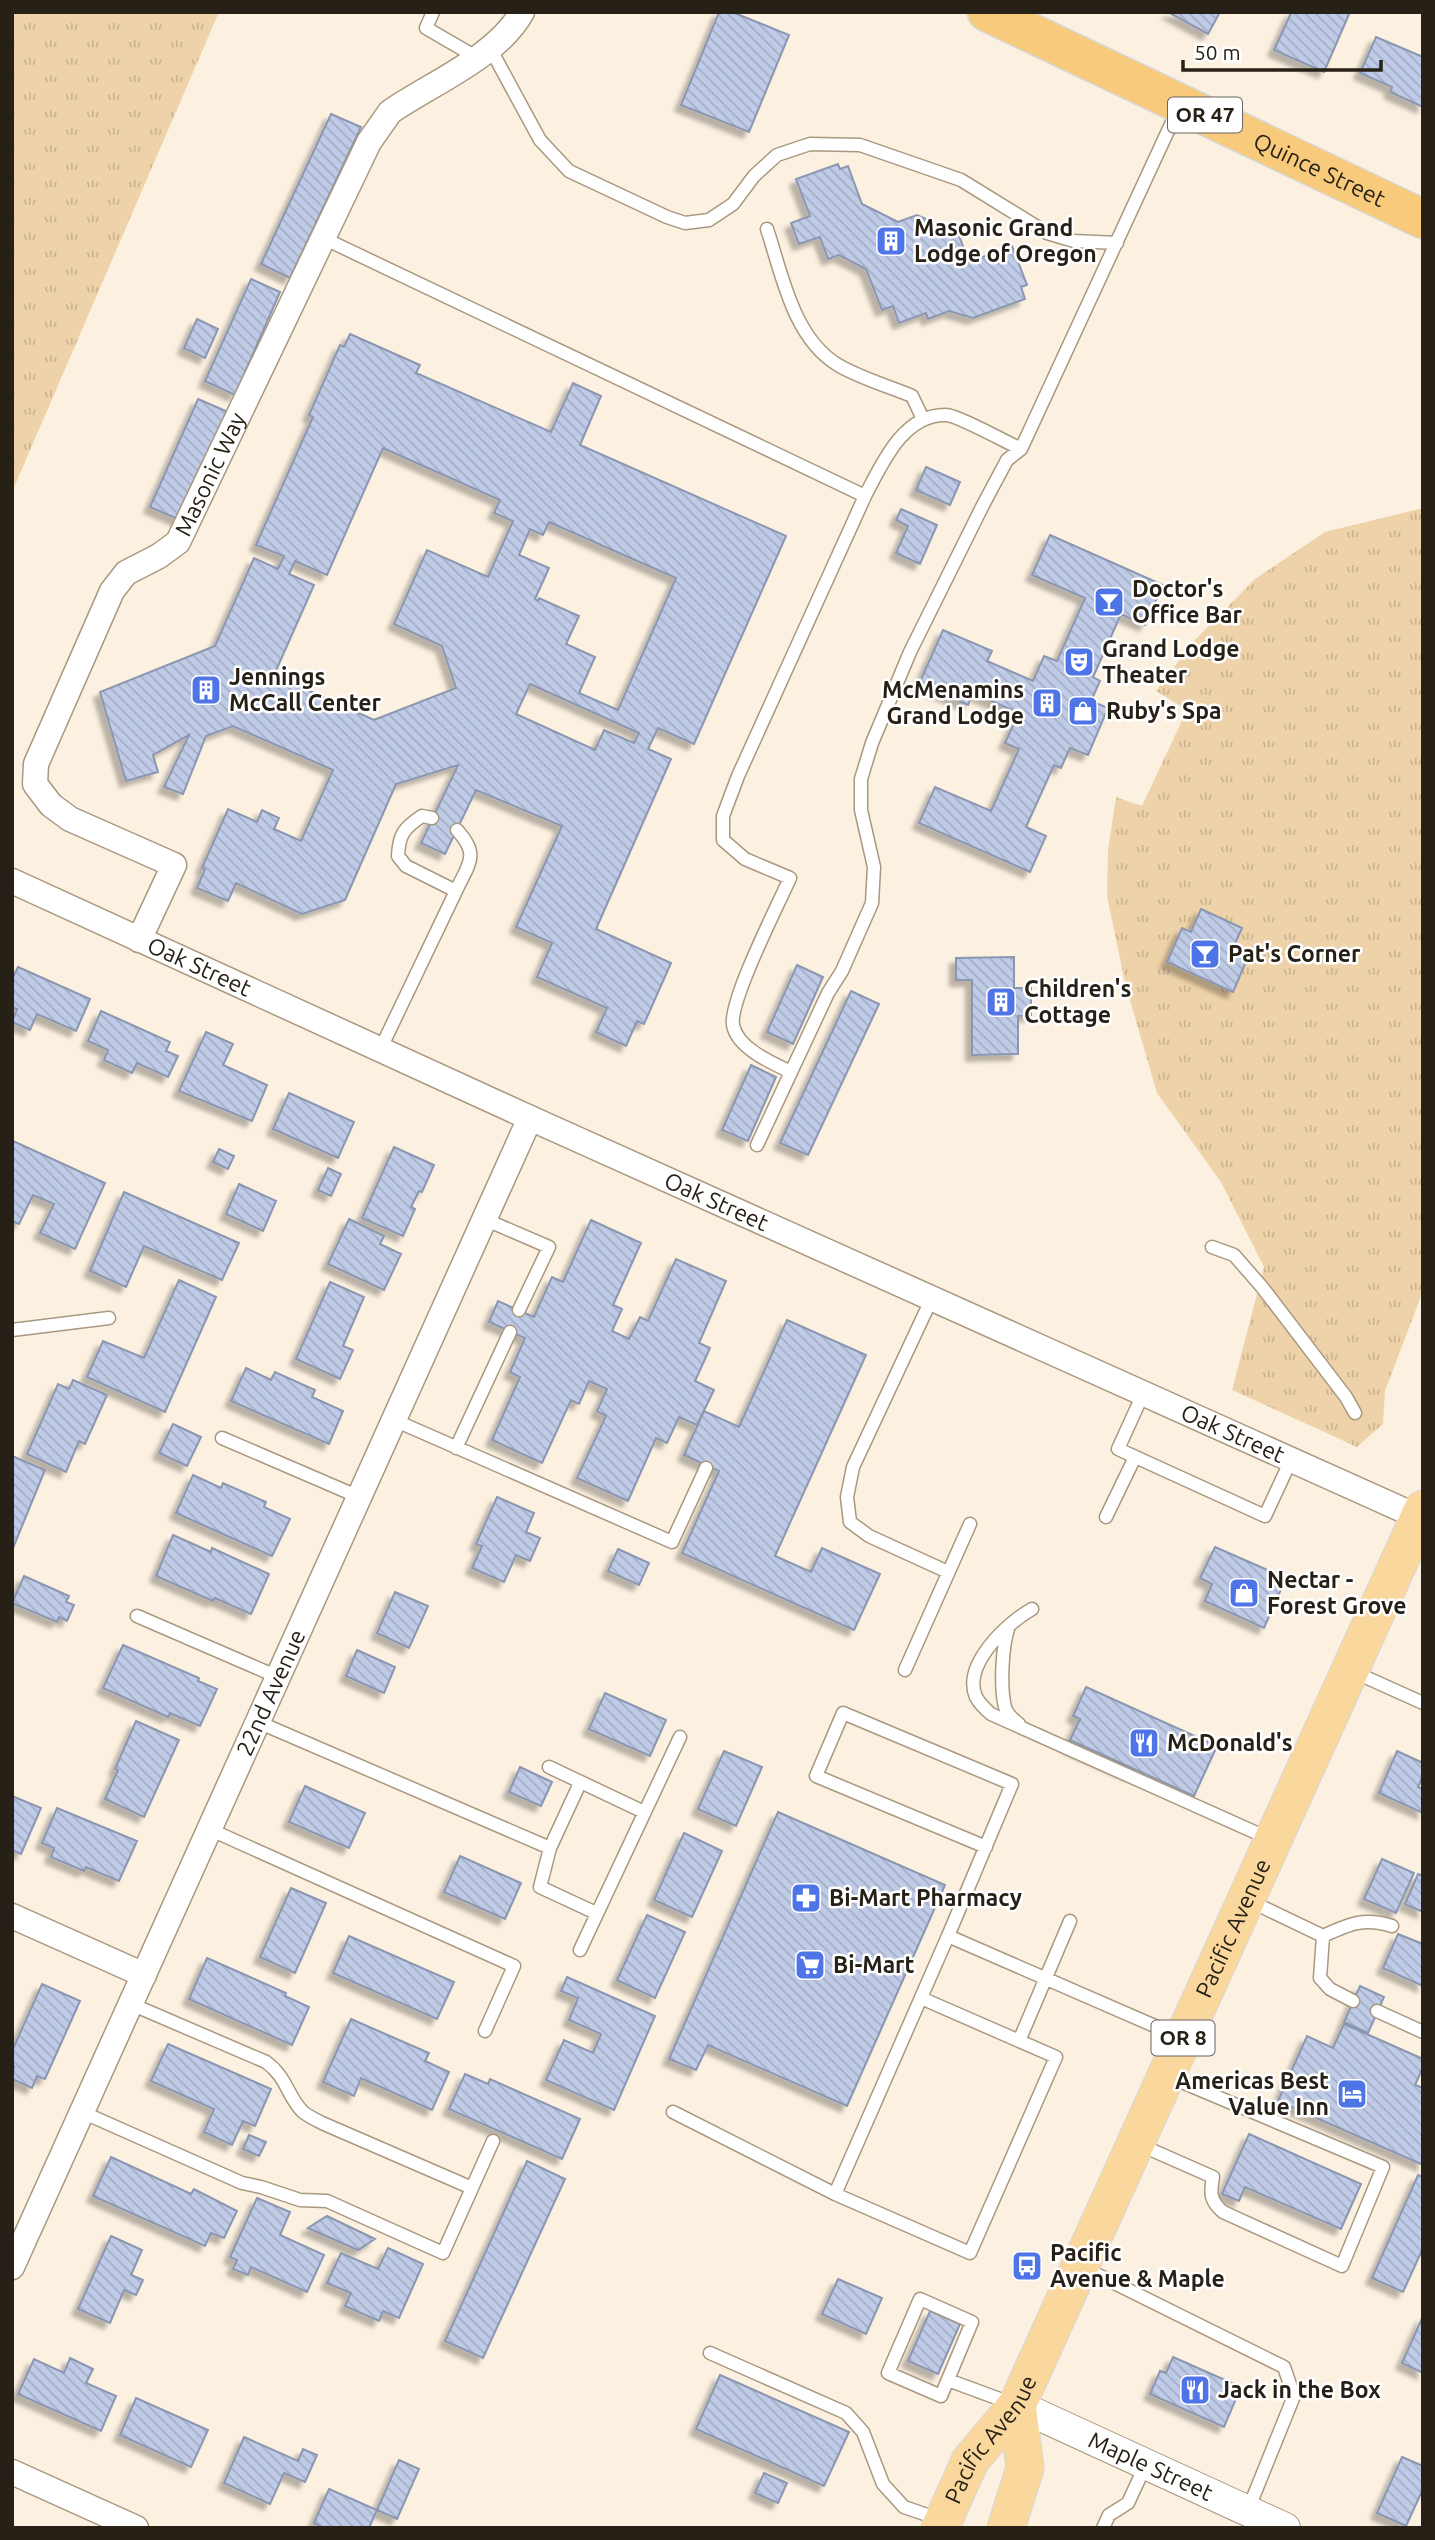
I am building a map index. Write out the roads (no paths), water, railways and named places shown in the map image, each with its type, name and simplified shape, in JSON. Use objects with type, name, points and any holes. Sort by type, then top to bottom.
[{"type":"highway","name":"Quince Street","points":[[987,12],[1423,219]]},
{"type":"main road","name":"Pacific Avenue","points":[[941,2524],[970,2461],[1017,2406],[1422,1515]]},
{"type":"main road","points":[[1006,2528],[1025,2468],[1017,2406]]},
{"type":"street","name":"Masonic Way","points":[[139,940],[174,865],[71,819],[51,805],[35,784],[36,764],[112,591],[126,573],[159,556],[178,542],[369,142],[390,111],[483,53],[515,24],[522,12]]},
{"type":"street","name":"Oak Street","points":[[12,881],[1143,1394],[1422,1515]]},
{"type":"street","name":"22nd Avenue","points":[[12,2267],[530,1118]]},
{"type":"street","points":[[12,1916],[144,1975]]},
{"type":"street","name":"Maple Street","points":[[1017,2406],[1285,2528]]},
{"type":"street","points":[[12,2472],[136,2528]]},
{"type":"lane","points":[[433,12],[426,27],[483,53],[540,140],[569,171],[667,217],[685,223],[709,220],[733,204],[754,176],[777,155],[810,144],[860,145],[961,180],[1048,233],[1074,241],[1116,243]]},
{"type":"lane","points":[[757,1145],[872,903],[874,867],[861,810],[861,779],[872,743],[910,652],[971,528],[1007,460],[1021,449],[1180,103]]},
{"type":"lane","points":[[768,229],[791,302],[802,326],[819,349],[837,364],[912,396],[923,419]]},
{"type":"lane","points":[[323,238],[865,496]]},
{"type":"lane","points":[[791,1072],[747,1047],[733,1027],[735,1002],[790,878],[746,859],[723,840],[723,816],[746,758],[865,496],[883,462],[900,438],[923,419],[948,415],[1021,449]]},
{"type":"lane","points":[[432,818],[422,817],[406,827],[399,843],[398,856],[406,866],[456,891]]},
{"type":"lane","points":[[380,1050],[471,859],[469,843],[457,830]]},
{"type":"lane","points":[[484,1219],[549,1247],[519,1310]]},
{"type":"lane","points":[[1212,1247],[1234,1255],[1262,1287],[1346,1397],[1355,1413]]},
{"type":"lane","points":[[932,1298],[853,1467],[847,1497],[850,1522],[859,1530],[948,1573]]},
{"type":"lane","points":[[12,1330],[109,1318]]},
{"type":"lane","points":[[456,1448],[510,1332]]},
{"type":"lane","points":[[1143,1394],[1118,1449],[1265,1516],[1291,1460]]},
{"type":"lane","points":[[394,1420],[672,1542],[706,1468]]},
{"type":"lane","points":[[222,1438],[359,1497]]},
{"type":"lane","points":[[1106,1517],[1135,1457]]},
{"type":"lane","points":[[905,1670],[970,1524]]},
{"type":"lane","points":[[1032,1609],[1001,1631],[976,1670],[975,1695],[991,1714],[1273,1841]]},
{"type":"lane","points":[[137,1616],[278,1677]]},
{"type":"lane","points":[[1011,1623],[1005,1640],[1003,1688],[1006,1709],[1026,1730]]},
{"type":"lane","points":[[1350,1671],[1423,1703]]},
{"type":"lane","points":[[835,2194],[948,1936],[986,1847],[1012,1784],[843,1713],[817,1776],[986,1847]]},
{"type":"lane","points":[[258,1721],[550,1849]]},
{"type":"lane","points":[[580,1950],[680,1737]]},
{"type":"lane","points":[[549,1767],[644,1812]]},
{"type":"lane","points":[[580,1783],[550,1849],[540,1887],[596,1913]]},
{"type":"lane","points":[[209,1829],[514,1966],[485,2031]]},
{"type":"lane","points":[[1247,1899],[1323,1936],[1355,1922],[1378,1921],[1392,1926]]},
{"type":"lane","points":[[1020,2041],[1070,1921]]},
{"type":"lane","points":[[948,1936],[1183,2038]]},
{"type":"lane","points":[[1323,1936],[1320,1978],[1330,1989],[1353,2001]]},
{"type":"lane","points":[[673,2112],[835,2194],[970,2252],[1056,2057],[921,1998]]},
{"type":"lane","points":[[131,2004],[266,2062],[285,2082],[303,2112],[323,2123],[472,2188]]},
{"type":"lane","points":[[1377,2011],[1423,2032]]},
{"type":"lane","points":[[1136,2143],[1213,2177],[1213,2204],[1223,2212],[1342,2266],[1383,2167],[1167,2076]]},
{"type":"lane","points":[[82,2112],[242,2183],[300,2200],[327,2201],[443,2253],[493,2141]]},
{"type":"lane","points":[[1080,2266],[1284,2367],[1294,2396],[1247,2511]]},
{"type":"lane","points":[[920,2299],[972,2322],[947,2380],[940,2396],[888,2373],[920,2299]]},
{"type":"lane","points":[[710,2353],[846,2413],[863,2432],[883,2484],[904,2507],[941,2524]]},
{"type":"lane","points":[[947,2380],[1017,2406]]},
{"type":"lane","points":[[1103,2528],[1108,2515],[1128,2503],[1146,2464]]},
{"type":"place","name":"Masonic Grand Lodge of Oregon","points":[[891,241]]},
{"type":"place","name":"Doctor's Office Bar","points":[[1109,602]]},
{"type":"place","name":"Grand Lodge Theater","points":[[1079,662]]},
{"type":"place","name":"Jennings McCall Center","points":[[206,690]]},
{"type":"place","name":"McMenamins Grand Lodge","points":[[1047,703]]},
{"type":"place","name":"Ruby's Spa","points":[[1083,711]]},
{"type":"place","name":"Pat's Corner","points":[[1205,954]]},
{"type":"place","name":"Children's Cottage","points":[[1001,1002]]},
{"type":"place","name":"Nectar - Forest Grove","points":[[1244,1593]]},
{"type":"place","name":"McDonald's","points":[[1144,1743]]},
{"type":"place","name":"Bi-Mart Pharmacy","points":[[806,1898]]},
{"type":"place","name":"Bi-Mart","points":[[810,1965]]},
{"type":"place","name":"Americas Best Value Inn","points":[[1352,2094]]},
{"type":"place","name":"Pacific Avenue & Maple","points":[[1027,2266]]},
{"type":"place","name":"Jack in the Box","points":[[1195,2390]]}]
